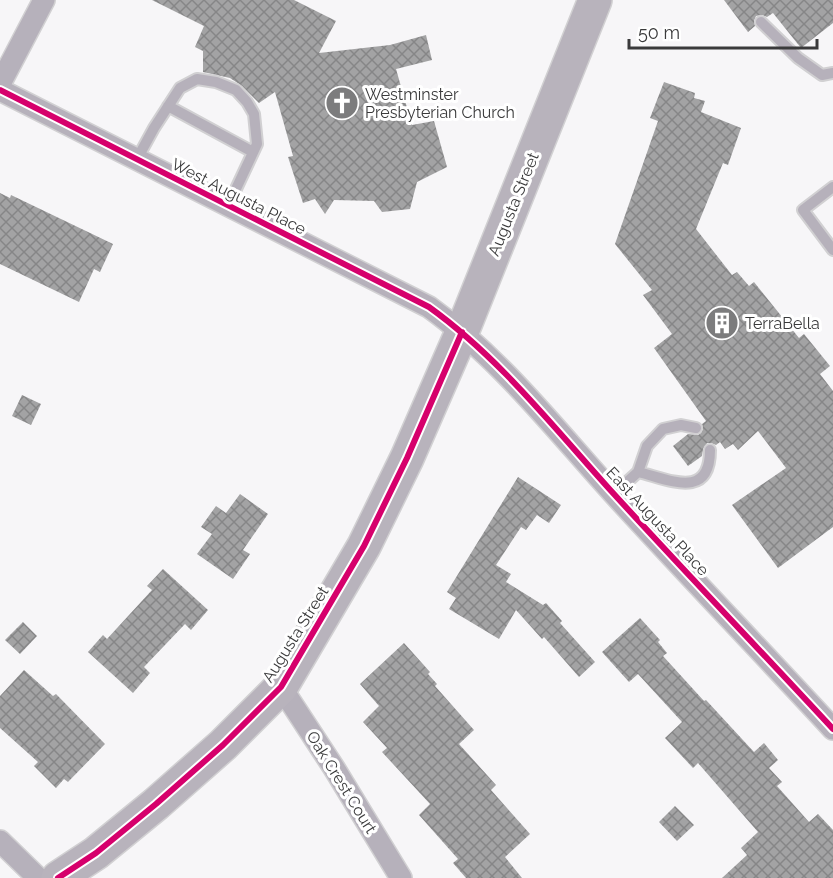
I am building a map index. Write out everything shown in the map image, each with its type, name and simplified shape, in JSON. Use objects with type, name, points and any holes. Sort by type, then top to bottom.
[{"type":"main road","name":"Augusta Street","points":[[58,878],[96,853],[156,804],[223,746],[281,687],[364,546],[407,458],[462,332],[595,0]]},
{"type":"street","points":[[0,84],[44,0]]},
{"type":"street","name":"West Augusta Place","points":[[0,90],[429,307],[462,332]]},
{"type":"street","name":"East Augusta Place","points":[[462,332],[517,386],[614,494],[833,729]]},
{"type":"street","name":"Oak Crest Court","points":[[281,687],[401,878]]},
{"type":"street","points":[[0,841],[38,878]]},
{"type":"lane","points":[[761,22],[798,58],[828,74]]},
{"type":"lane","points":[[137,159],[180,88],[197,79],[216,82],[236,90],[254,114],[257,144],[228,206]]},
{"type":"lane","points":[[168,106],[253,152]]},
{"type":"lane","points":[[833,187],[803,210],[833,250]]},
{"type":"lane","points":[[614,494],[638,472],[647,446],[663,429],[681,425],[696,428]]},
{"type":"lane","points":[[638,472],[687,484],[701,479],[710,466],[710,450]]},
{"type":"building","name":"Westminster Presbyterian Church","points":[[152,0],[294,0],[336,21],[319,53],[390,45],[426,35],[432,60],[396,69],[412,125],[434,121],[447,167],[417,182],[410,209],[382,212],[374,201],[334,200],[325,214],[315,199],[303,203],[288,157],[293,156],[275,92],[259,103],[230,78],[203,72],[203,51],[195,47],[204,26]]},
{"type":"building","points":[[724,0],[833,0],[833,23],[801,48],[773,13],[767,17],[756,16],[755,26],[748,32]]},
{"type":"building","name":"TerraBella","points":[[664,82],[695,93],[694,98],[705,101],[701,112],[741,128],[728,165],[723,163],[696,229],[732,275],[737,272],[749,286],[754,282],[799,338],[804,334],[830,366],[820,374],[833,391],[833,527],[778,568],[732,505],[786,468],[758,431],[738,450],[733,444],[725,449],[720,442],[716,445],[707,443],[702,456],[688,466],[673,446],[688,434],[701,433],[702,424],[706,421],[654,348],[672,334],[643,295],[652,290],[615,244],[658,121],[650,118]]},
{"type":"building","points":[[0,193],[10,198],[11,195],[113,244],[100,272],[94,269],[79,302],[0,264]]},
{"type":"building","points":[[22,395],[41,404],[31,425],[12,416]]},
{"type":"building","points":[[518,477],[561,505],[549,523],[537,515],[526,530],[521,527],[496,565],[511,574],[506,582],[543,605],[546,603],[562,621],[560,623],[595,662],[579,677],[544,637],[542,639],[516,610],[499,639],[449,609],[456,598],[447,592]]},
{"type":"building","points":[[240,494],[268,514],[243,550],[250,554],[233,579],[197,554],[212,534],[201,527],[216,506],[226,513]]},
{"type":"building","points":[[163,569],[208,610],[191,630],[185,624],[144,667],[150,673],[133,693],[88,652],[103,635],[107,639],[152,590],[147,586]]},
{"type":"building","points":[[640,618],[660,640],[658,642],[667,653],[663,656],[754,752],[764,743],[778,760],[769,768],[782,782],[777,786],[809,822],[818,814],[833,830],[833,878],[722,878],[747,855],[741,848],[758,832],[698,763],[693,768],[665,738],[682,722],[638,674],[629,682],[602,652]]},
{"type":"building","points":[[23,622],[37,636],[20,654],[5,640]]},
{"type":"building","points":[[404,643],[430,672],[428,674],[437,684],[435,686],[474,730],[459,744],[496,785],[491,790],[530,834],[505,857],[522,878],[466,878],[453,863],[458,859],[419,815],[430,804],[382,752],[387,748],[363,722],[379,706],[360,684]]},
{"type":"building","points":[[24,670],[53,696],[56,694],[105,744],[68,782],[64,779],[56,788],[34,766],[38,762],[0,728],[0,696]]},
{"type":"building","points":[[675,806],[694,825],[677,841],[659,822]]},
{"type":"cycle path","points":[[0,90],[429,307],[480,349],[526,395],[640,523],[833,729]]},
{"type":"cycle path","points":[[58,878],[96,853],[156,804],[223,745],[281,687],[364,546],[407,458],[462,332]]},
{"type":"place","name":"Westminster Presbyterian Church","points":[[342,103]]},
{"type":"place","name":"TerraBella","points":[[722,323]]}]
